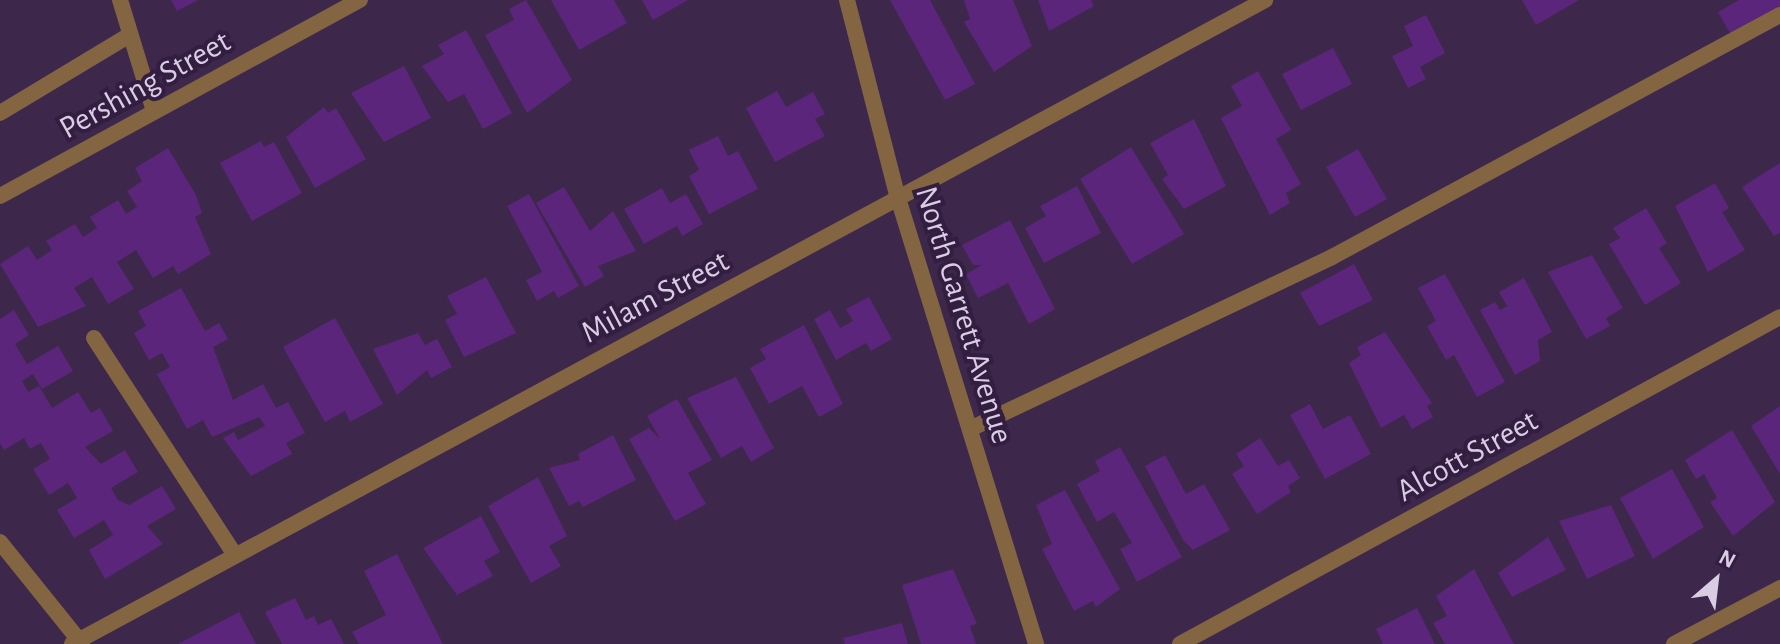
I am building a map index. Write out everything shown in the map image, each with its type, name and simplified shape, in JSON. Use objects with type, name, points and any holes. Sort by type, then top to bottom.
[{"type":"street","points":[[120,0],[154,111]]},
{"type":"street","name":"Pershing Street","points":[[0,196],[360,0]]},
{"type":"street","name":"North Garrett Avenue","points":[[847,0],[898,198],[1036,644]]},
{"type":"street","name":"Milam Street","points":[[77,643],[1265,0]]},
{"type":"street","points":[[970,429],[1332,257],[1780,15]]},
{"type":"street","points":[[0,113],[130,35]]},
{"type":"street","name":"Alcott Street","points":[[1180,644],[1780,317]]},
{"type":"street","points":[[94,338],[235,555]]},
{"type":"street","points":[[0,542],[77,643]]},
{"type":"street","points":[[1674,644],[1780,588]]},
{"type":"building","points":[[171,0],[198,0],[177,11]]},
{"type":"building","points":[[526,0],[572,80],[527,113],[485,35],[514,20],[509,9]]},
{"type":"building","points":[[551,0],[614,0],[627,23],[579,50]]},
{"type":"building","points":[[642,0],[688,0],[653,20]]},
{"type":"building","points":[[890,0],[930,0],[975,84],[945,100]]},
{"type":"building","points":[[964,0],[1013,0],[1032,46],[994,72],[964,22],[970,19]]},
{"type":"building","points":[[1038,0],[1091,0],[1094,6],[1049,31]]},
{"type":"building","points":[[1522,0],[1579,0],[1536,25]]},
{"type":"building","points":[[1739,0],[1780,0],[1780,8],[1731,35],[1718,12]]},
{"type":"building","points":[[1426,15],[1445,53],[1420,67],[1426,79],[1408,88],[1392,56],[1413,46],[1404,26]]},
{"type":"building","points":[[466,30],[512,113],[483,129],[464,94],[448,102],[422,66],[444,54],[438,45]]},
{"type":"building","points":[[1333,48],[1352,84],[1301,110],[1282,74]]},
{"type":"building","points":[[404,66],[431,118],[384,142],[351,93]]},
{"type":"building","points":[[1258,71],[1291,130],[1276,139],[1301,184],[1286,193],[1290,203],[1270,215],[1221,118],[1242,106],[1231,86]]},
{"type":"building","points":[[777,91],[786,107],[813,92],[825,114],[815,119],[825,136],[775,162],[746,108]]},
{"type":"building","points":[[324,107],[328,113],[336,108],[366,159],[315,188],[286,137]]},
{"type":"building","points":[[1194,119],[1226,186],[1184,209],[1162,179],[1168,175],[1150,143]]},
{"type":"building","points":[[718,136],[728,156],[738,151],[758,189],[709,214],[689,176],[699,170],[689,150]]},
{"type":"building","points":[[261,141],[264,147],[274,142],[302,193],[252,221],[220,163]]},
{"type":"building","points":[[1131,147],[1184,234],[1132,264],[1080,179]]},
{"type":"building","points":[[168,148],[196,195],[202,213],[195,217],[211,254],[178,274],[173,266],[153,278],[136,250],[117,262],[134,289],[108,304],[92,277],[74,288],[86,306],[38,327],[0,264],[28,246],[37,260],[52,250],[46,241],[75,224],[83,237],[97,228],[90,217],[118,200],[126,214],[137,207],[127,191],[142,181],[135,168]]},
{"type":"building","points":[[1358,149],[1387,199],[1355,217],[1326,167]]},
{"type":"building","points":[[1780,163],[1780,233],[1774,236],[1742,187]]},
{"type":"building","points":[[1715,183],[1729,208],[1722,212],[1745,250],[1708,272],[1675,206]]},
{"type":"building","points":[[1077,186],[1101,233],[1044,263],[1025,228],[1046,216],[1040,206]]},
{"type":"building","points":[[564,187],[590,231],[613,211],[636,251],[598,266],[604,276],[585,287],[536,203]]},
{"type":"building","points":[[662,188],[670,203],[686,194],[703,224],[682,236],[677,226],[644,244],[624,209]]},
{"type":"building","points":[[529,194],[579,286],[558,298],[554,291],[537,301],[526,280],[542,272],[507,206]]},
{"type":"building","points":[[1646,208],[1667,243],[1659,248],[1681,283],[1645,305],[1609,244],[1620,238],[1613,228]]},
{"type":"building","points":[[1010,220],[1055,309],[1029,324],[1008,283],[978,298],[966,274],[982,265],[973,265],[962,245]]},
{"type":"building","points":[[1592,255],[1623,308],[1606,318],[1610,326],[1586,339],[1548,272]]},
{"type":"building","points":[[1354,264],[1373,300],[1319,326],[1300,293]]},
{"type":"building","points":[[1445,274],[1505,382],[1477,397],[1454,355],[1446,360],[1427,326],[1436,321],[1418,288]]},
{"type":"building","points":[[486,277],[516,333],[464,357],[445,320],[457,314],[447,296]]},
{"type":"building","points":[[1524,278],[1552,332],[1538,340],[1540,361],[1515,375],[1480,310],[1495,302],[1500,310],[1507,306],[1499,292]]},
{"type":"building","points":[[181,288],[205,331],[219,323],[228,339],[213,347],[233,400],[263,384],[276,408],[288,402],[305,433],[286,443],[292,454],[251,476],[223,438],[234,432],[238,440],[265,426],[259,417],[212,437],[203,420],[187,429],[157,374],[170,367],[162,353],[149,360],[134,333],[146,326],[138,311]]},
{"type":"building","points":[[869,297],[892,339],[871,351],[866,343],[836,360],[814,319],[830,310],[840,328],[853,321],[846,309]]},
{"type":"building","points":[[14,310],[29,335],[15,344],[27,364],[58,346],[73,371],[42,389],[33,374],[22,381],[28,392],[39,386],[52,408],[78,392],[91,413],[100,408],[113,431],[85,447],[101,464],[125,450],[138,472],[111,488],[118,500],[129,505],[162,486],[176,509],[147,526],[163,544],[105,579],[89,550],[113,535],[104,520],[74,538],[57,510],[77,498],[68,483],[49,495],[33,469],[50,459],[41,443],[30,449],[24,438],[4,450],[0,443],[0,319]]},
{"type":"building","points":[[335,318],[383,404],[350,422],[345,411],[325,422],[283,347]]},
{"type":"building","points":[[804,325],[843,404],[819,417],[802,386],[769,404],[750,368],[766,359],[760,349]]},
{"type":"building","points":[[1385,332],[1432,403],[1427,406],[1433,417],[1412,429],[1404,415],[1381,428],[1349,363],[1361,355],[1357,347]]},
{"type":"building","points":[[418,333],[425,345],[437,339],[452,367],[431,378],[427,370],[397,395],[373,349]]},
{"type":"building","points":[[736,377],[774,448],[751,462],[742,446],[721,458],[687,398]]},
{"type":"building","points":[[677,399],[712,460],[688,473],[706,504],[675,521],[629,439],[649,428],[660,439],[647,416]]},
{"type":"building","points":[[1310,404],[1323,429],[1350,415],[1371,454],[1325,479],[1290,415]]},
{"type":"building","points":[[1780,406],[1780,474],[1751,426]]},
{"type":"building","points":[[1732,430],[1775,502],[1733,536],[1710,502],[1717,498],[1704,474],[1696,479],[1685,460]]},
{"type":"building","points":[[613,435],[636,480],[583,507],[579,501],[569,506],[549,468],[580,460],[578,454]]},
{"type":"building","points":[[1260,438],[1278,466],[1289,460],[1300,478],[1288,486],[1291,492],[1257,514],[1232,474],[1244,466],[1236,454]]},
{"type":"building","points":[[1120,447],[1182,557],[1137,582],[1120,549],[1132,543],[1114,512],[1097,522],[1077,484],[1100,471],[1095,461]]},
{"type":"building","points":[[1165,455],[1186,494],[1204,484],[1230,530],[1193,550],[1183,540],[1145,466]]},
{"type":"building","points":[[1672,469],[1704,527],[1653,559],[1620,498]]},
{"type":"building","points":[[538,477],[567,536],[549,546],[561,566],[531,583],[488,506]]},
{"type":"building","points":[[1065,490],[1120,589],[1096,607],[1093,601],[1074,611],[1042,549],[1052,544],[1036,505]]},
{"type":"building","points":[[1611,505],[1635,556],[1587,579],[1559,521]]},
{"type":"building","points":[[481,516],[500,552],[484,561],[493,576],[457,595],[423,548]]},
{"type":"building","points":[[1548,537],[1566,570],[1512,597],[1498,573]]},
{"type":"building","points":[[397,554],[443,644],[359,644],[352,632],[386,615],[364,571]]},
{"type":"building","points":[[953,569],[977,624],[970,626],[976,644],[921,644],[902,585]]},
{"type":"building","points":[[1474,569],[1514,644],[1445,644],[1433,623],[1447,616],[1436,596]]},
{"type":"building","points":[[295,598],[306,620],[314,616],[318,625],[331,619],[344,644],[282,644],[265,612]]},
{"type":"building","points":[[1417,608],[1435,644],[1383,644],[1376,629]]},
{"type":"building","points":[[239,612],[256,644],[178,644]]},
{"type":"building","points":[[902,623],[908,644],[845,644],[843,638]]}]
